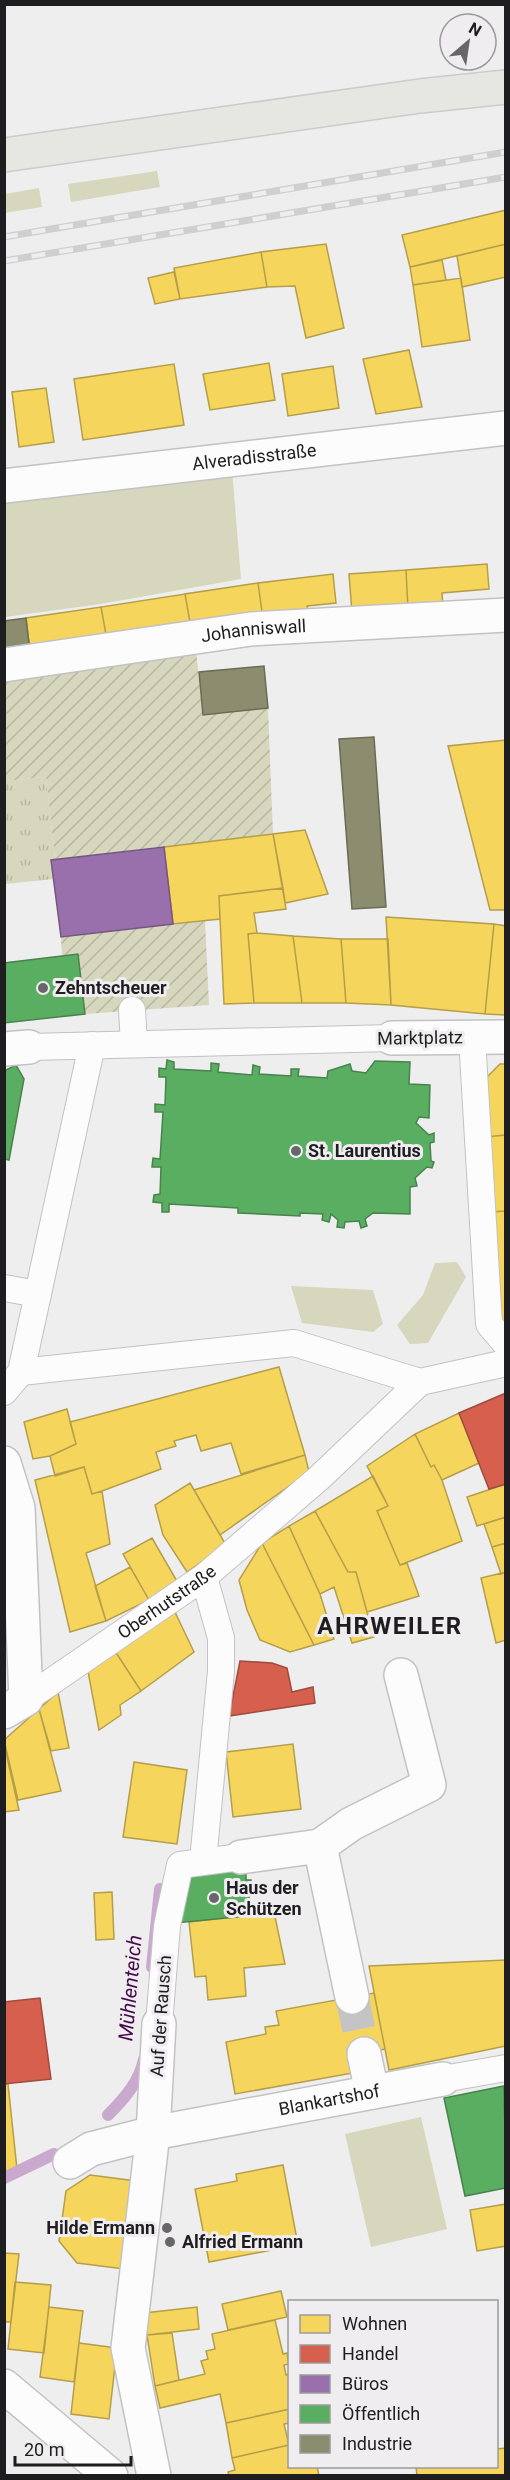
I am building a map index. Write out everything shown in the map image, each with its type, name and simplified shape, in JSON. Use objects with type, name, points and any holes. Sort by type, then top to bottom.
[{"type":"main road","points":[[4,155],[420,96],[506,87]]},
{"type":"street","name":"Alveradisstraße","points":[[4,486],[506,428]]},
{"type":"street","name":"Johanniswall","points":[[4,665],[251,629],[506,615]]},
{"type":"street","points":[[132,1010],[134,1044]]},
{"type":"street","points":[[472,1038],[506,1037]]},
{"type":"street","name":"Marktplatz","points":[[17,1048],[472,1038],[489,1324],[506,1344]]},
{"type":"street","points":[[4,1392],[21,1372],[92,1045]]},
{"type":"street","points":[[4,1288],[38,1294]]},
{"type":"street","points":[[21,1372],[294,1343],[420,1382],[506,1363]]},
{"type":"street","name":"Oberhutstraße","points":[[15,1706],[204,1577],[319,1478],[420,1382]]},
{"type":"street","points":[[4,1462],[18,1508],[15,1706]]},
{"type":"street","points":[[204,1577],[221,1638],[221,1671],[203,1861],[320,1846],[351,1824],[429,1785],[401,1675]]},
{"type":"street","points":[[320,1846],[352,1997]]},
{"type":"street","name":"Auf der Rausch","points":[[154,2475],[128,2348],[153,2133],[167,1926],[180,1865],[203,1861]]},
{"type":"street","points":[[364,2054],[372,2092]]},
{"type":"street","name":"Blankartshof","points":[[70,2162],[91,2149],[153,2133],[506,2068]]},
{"type":"street","points":[[4,2386],[111,2475]]},
{"type":"green space","points":[[157,171],[160,187],[71,202],[68,184]]},
{"type":"green space","points":[[39,188],[42,207],[5,213],[5,194]]},
{"type":"green space","points":[[232,469],[241,579],[101,604],[5,617],[4,498]]},
{"type":"green space","points":[[196,651],[203,715],[268,708],[273,834],[55,859],[46,777],[5,781],[4,678]]},
{"type":"green space","points":[[46,777],[55,859],[51,860],[54,879],[5,884],[5,781]]},
{"type":"green space","points":[[205,921],[209,1005],[85,1014],[78,955],[62,956],[61,937]]},
{"type":"green space","points":[[457,1262],[466,1277],[428,1343],[410,1344],[397,1325],[423,1295],[435,1263]]},
{"type":"green space","points":[[291,1286],[373,1290],[383,1324],[373,1332],[302,1323]]},
{"type":"green space","points":[[421,2117],[447,2229],[371,2247],[345,2134]]},
{"type":"building: Wohnen","points":[[506,210],[506,244],[410,267],[402,235]]},
{"type":"building: Wohnen","points":[[326,244],[344,328],[306,338],[295,286],[267,287],[261,252]]},
{"type":"building: Wohnen","points":[[506,244],[506,277],[462,287],[457,256]]},
{"type":"building: Wohnen","points":[[261,252],[267,287],[180,299],[174,268]]},
{"type":"building: Wohnen","points":[[442,260],[446,280],[413,285],[410,267]]},
{"type":"building: Wohnen","points":[[174,272],[180,299],[155,304],[148,278]]},
{"type":"building: Wohnen","points":[[461,278],[470,340],[422,347],[413,285]]},
{"type":"building: Wohnen","points":[[409,350],[422,407],[376,414],[363,359]]},
{"type":"building: Wohnen","points":[[269,363],[275,400],[210,410],[203,374]]},
{"type":"building: Wohnen","points":[[174,364],[184,425],[83,440],[74,379]]},
{"type":"building: Wohnen","points":[[333,366],[339,408],[288,416],[282,374]]},
{"type":"building: Wohnen","points":[[46,388],[54,442],[19,447],[12,392]]},
{"type":"building: Wohnen","points":[[487,564],[489,589],[442,593],[443,606],[408,609],[406,570]]},
{"type":"building: Wohnen","points":[[406,570],[408,609],[352,613],[349,574]]},
{"type":"building: Wohnen","points":[[333,574],[336,603],[307,606],[308,616],[263,619],[258,583]]},
{"type":"building: Wohnen","points":[[258,583],[263,619],[191,628],[185,594]]},
{"type":"building: Wohnen","points":[[185,594],[191,628],[107,640],[101,607]]},
{"type":"building: Wohnen","points":[[101,607],[107,640],[30,652],[26,618]]},
{"type":"building: Wohnen","points":[[506,740],[506,910],[490,910],[448,746]]},
{"type":"building: Wohnen","points":[[305,830],[328,894],[285,903],[273,834]]},
{"type":"building: Wohnen","points":[[273,834],[283,888],[219,896],[220,919],[173,924],[164,847]]},
{"type":"building: Wohnen","points":[[283,888],[286,909],[254,913],[257,933],[248,934],[254,1003],[224,1004],[219,896]]},
{"type":"building: Wohnen","points":[[386,917],[494,924],[485,1014],[391,1005]]},
{"type":"building: Wohnen","points":[[494,924],[506,926],[506,1015],[485,1014]]},
{"type":"building: Wohnen","points":[[248,934],[293,936],[302,1003],[254,1003]]},
{"type":"building: Wohnen","points":[[293,936],[341,939],[346,1003],[302,1003]]},
{"type":"building: Wohnen","points":[[341,939],[388,939],[391,1005],[346,1003]]},
{"type":"building: Wohnen","points":[[500,1064],[506,1064],[506,1135],[485,1137],[486,1078]]},
{"type":"building: Wohnen","points":[[506,1135],[506,1211],[489,1212],[485,1137]]},
{"type":"building: Wohnen","points":[[506,1211],[506,1321],[497,1322],[489,1212]]},
{"type":"building: Wohnen","points":[[279,1367],[305,1455],[241,1474],[231,1443],[201,1451],[196,1435],[174,1441],[176,1446],[156,1452],[161,1469],[92,1494],[84,1467],[55,1476],[50,1456],[76,1444],[70,1422]]},
{"type":"building: Wohnen","points":[[67,1409],[76,1444],[50,1456],[33,1459],[24,1422]]},
{"type":"building: Wohnen","points":[[459,1413],[479,1463],[442,1480],[434,1465],[431,1467],[415,1434]]},
{"type":"building: Wohnen","points":[[415,1434],[431,1467],[434,1465],[442,1480],[462,1541],[400,1565],[377,1511],[388,1506],[367,1466]]},
{"type":"building: Wohnen","points":[[305,1455],[309,1472],[220,1535],[194,1490]]},
{"type":"building: Wohnen","points":[[84,1467],[92,1494],[102,1491],[110,1544],[86,1553],[106,1621],[70,1632],[35,1480]]},
{"type":"building: Wohnen","points":[[373,1476],[388,1506],[377,1511],[400,1565],[407,1563],[419,1596],[367,1612],[356,1572],[348,1572],[315,1511]]},
{"type":"building: Wohnen","points":[[190,1483],[226,1545],[187,1572],[163,1535],[155,1505]]},
{"type":"building: Wohnen","points":[[506,1484],[506,1517],[477,1526],[467,1497]]},
{"type":"building: Wohnen","points":[[315,1511],[348,1572],[356,1572],[374,1637],[352,1643],[334,1587],[320,1594],[289,1526]]},
{"type":"building: Wohnen","points":[[506,1517],[506,1543],[492,1547],[484,1524]]},
{"type":"building: Wohnen","points":[[289,1526],[320,1594],[334,1639],[314,1645],[262,1543]]},
{"type":"building: Wohnen","points":[[152,1538],[178,1583],[149,1600],[123,1554]]},
{"type":"building: Wohnen","points":[[262,1543],[314,1645],[290,1652],[260,1640],[247,1610],[239,1580]]},
{"type":"building: Wohnen","points":[[506,1543],[506,1572],[501,1574],[492,1547]]},
{"type":"building: Wohnen","points":[[130,1567],[149,1600],[106,1621],[95,1586]]},
{"type":"building: Wohnen","points":[[506,1572],[506,1640],[496,1643],[481,1578]]},
{"type":"building: Wohnen","points":[[174,1610],[194,1652],[141,1691],[113,1648]]},
{"type":"building: Wohnen","points":[[113,1648],[141,1691],[120,1705],[121,1715],[99,1730],[87,1666]]},
{"type":"building: Wohnen","points":[[58,1692],[69,1748],[51,1751],[39,1709]]},
{"type":"building: Wohnen","points":[[39,1709],[61,1791],[18,1800],[4,1740]]},
{"type":"building: Wohnen","points":[[4,1744],[19,1810],[4,1812]]},
{"type":"building: Wohnen","points":[[293,1744],[301,1809],[233,1817],[226,1752]]},
{"type":"building: Wohnen","points":[[134,1762],[187,1770],[177,1844],[123,1837]]},
{"type":"building: Wohnen","points":[[112,1892],[114,1939],[96,1940],[94,1893]]},
{"type":"building: Wohnen","points":[[274,1912],[285,1964],[244,1968],[246,1996],[208,2000],[206,1976],[195,1977],[189,1922]]},
{"type":"building: Wohnen","points":[[506,1960],[506,2046],[389,2070],[369,1966]]},
{"type":"building: Wohnen","points":[[374,1993],[385,2049],[350,2057],[353,2073],[235,2094],[226,2042],[266,2034],[265,2027],[279,2025],[276,2011]]},
{"type":"building: Wohnen","points":[[4,2084],[8,2084],[17,2169],[4,2173]]},
{"type":"building: Wohnen","points":[[283,2165],[298,2245],[209,2262],[195,2189],[237,2181],[236,2174]]},
{"type":"building: Wohnen","points":[[90,2175],[136,2181],[124,2269],[77,2263],[59,2241],[66,2191]]},
{"type":"building: Wohnen","points":[[506,2204],[506,2246],[477,2251],[470,2210]]},
{"type":"building: Wohnen","points":[[4,2253],[19,2254],[11,2322],[4,2322]]},
{"type":"building: Wohnen","points":[[15,2282],[51,2285],[44,2353],[8,2349]]},
{"type":"building: Wohnen","points":[[281,2291],[287,2317],[228,2330],[222,2304]]},
{"type":"building: Wohnen","points":[[49,2307],[83,2311],[74,2382],[40,2377]]},
{"type":"building: Wohnen","points":[[197,2307],[199,2329],[147,2335],[144,2313]]},
{"type":"building: Wohnen","points":[[275,2320],[283,2354],[287,2353],[288,2358],[288,2364],[284,2365],[286,2375],[288,2374],[288,2409],[226,2423],[220,2394],[160,2408],[155,2386],[205,2374],[201,2361],[208,2359],[206,2351],[215,2349],[212,2334]]},
{"type":"building: Wohnen","points":[[172,2333],[179,2380],[155,2386],[147,2335]]},
{"type":"building: Wohnen","points":[[79,2343],[117,2348],[109,2419],[71,2414]]},
{"type":"building: Wohnen","points":[[288,2409],[288,2423],[284,2424],[288,2445],[232,2458],[226,2423]]},
{"type":"building: Wohnen","points":[[288,2445],[288,2468],[317,2468],[319,2476],[229,2476],[228,2472],[235,2470],[232,2458]]},
{"type":"building: Wohnen","points":[[506,2448],[506,2476],[417,2476],[416,2468],[498,2468],[498,2449]]},
{"type":"building: Handel","points":[[506,1393],[506,1484],[489,1489],[459,1413]]},
{"type":"building: Handel","points":[[240,1661],[272,1663],[287,1668],[292,1692],[313,1687],[315,1703],[229,1716]]},
{"type":"building: Handel","points":[[40,1998],[51,2079],[4,2084],[4,2002]]},
{"type":"building: Büros","points":[[164,847],[173,924],[61,937],[51,860]]},
{"type":"building: Öffentlich","name":"Zehntscheuer","points":[[78,954],[85,1014],[4,1023],[4,963]]},
{"type":"building: Öffentlich","name":"St. Laurentius","points":[[167,1060],[174,1062],[174,1069],[211,1071],[211,1063],[219,1064],[218,1072],[252,1075],[253,1065],[260,1067],[259,1074],[291,1076],[291,1069],[299,1069],[298,1076],[327,1078],[328,1071],[350,1064],[352,1071],[366,1073],[375,1061],[410,1062],[409,1084],[430,1085],[429,1118],[419,1117],[416,1123],[429,1135],[434,1133],[434,1142],[430,1143],[431,1161],[434,1162],[432,1168],[427,1167],[415,1178],[417,1186],[410,1187],[410,1214],[373,1213],[365,1219],[367,1226],[361,1228],[359,1221],[345,1222],[344,1228],[337,1227],[338,1220],[331,1214],[329,1222],[322,1220],[323,1214],[300,1213],[300,1216],[238,1213],[238,1208],[169,1204],[169,1212],[162,1212],[162,1203],[153,1202],[154,1195],[160,1194],[161,1167],[152,1167],[153,1158],[160,1159],[163,1112],[155,1112],[155,1104],[165,1105],[166,1077],[159,1077],[159,1068],[166,1069]]},
{"type":"building: Öffentlich","points":[[16,1065],[24,1079],[9,1160],[4,1159],[4,1071]]},
{"type":"building: Öffentlich","name":"Haus der Schützen","points":[[246,1869],[246,1880],[251,1880],[247,1916],[175,1923],[185,1874]]},
{"type":"building: Öffentlich","points":[[504,2086],[506,2188],[465,2196],[444,2098]]},
{"type":"building: Industrie","points":[[26,618],[30,652],[4,656],[4,621]]},
{"type":"building: Industrie","points":[[264,666],[268,708],[203,715],[199,672]]},
{"type":"building: Industrie","points":[[374,737],[386,907],[352,909],[339,739]]},
{"type":"waterway","name":"Mühlenteich","points":[[152,1967],[160,1889]]},
{"type":"waterway","name":"Mühlenteich","points":[[108,2115],[135,2082],[144,2059]]},
{"type":"waterway","name":"Mühlenteich","points":[[4,2178],[54,2154]]},
{"type":"tunnel","points":[[352,1997],[364,2054]]},
{"type":"railway","points":[[4,237],[506,152]]},
{"type":"railway","points":[[4,261],[506,177]]},
{"type":"place","name":"Zehntscheuer","points":[[43,988]]},
{"type":"place","name":"St. Laurentius","points":[[296,1151]]},
{"type":"place","name":"Haus der Schützen","points":[[214,1898]]},
{"type":"place","name":"Hilde Ermann","points":[[167,2228]]},
{"type":"place","name":"Alfried Ermann","points":[[170,2242]]},
{"type":"district","name":"AHRWEILER","points":[[390,1626]]}]
